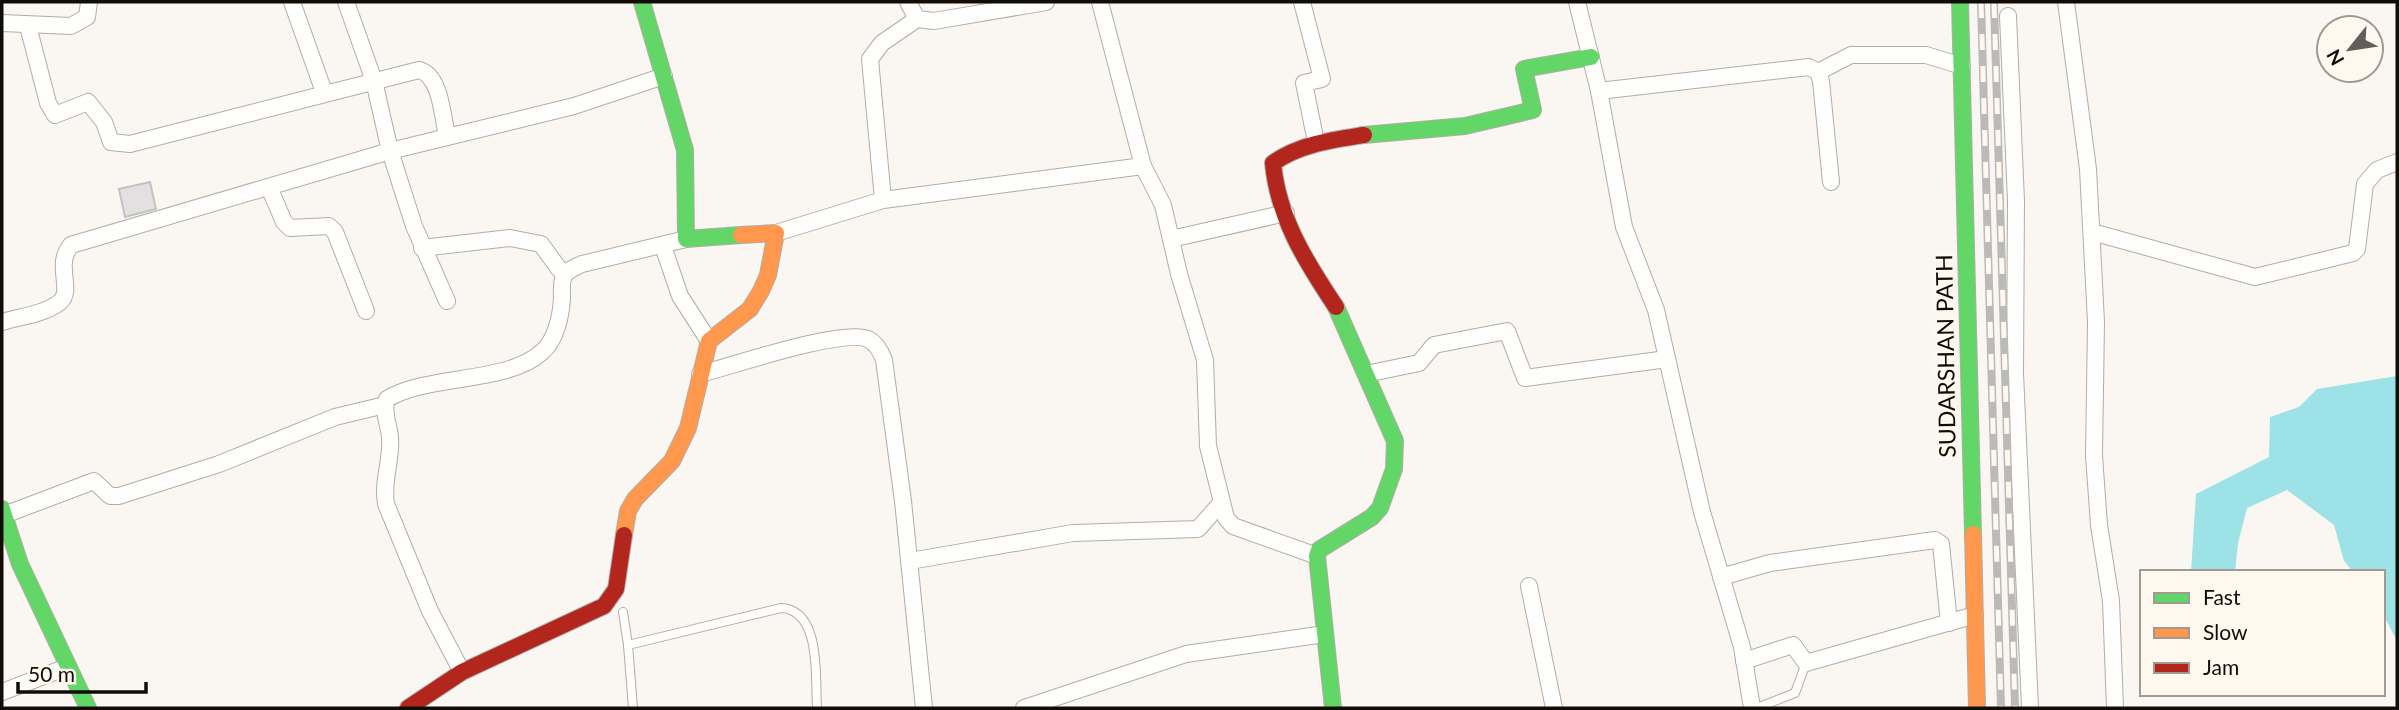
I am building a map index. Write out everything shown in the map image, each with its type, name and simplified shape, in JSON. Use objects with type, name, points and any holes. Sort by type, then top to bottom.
[{"type":"street","points":[[2,23],[71,26],[87,17],[89,2]]},
{"type":"street","points":[[292,2],[324,92]]},
{"type":"street","points":[[346,2],[374,81],[390,151],[422,248],[447,301]]},
{"type":"street","points":[[642,2],[685,149],[686,239]]},
{"type":"street","points":[[908,2],[917,19]]},
{"type":"street","points":[[883,200],[870,59],[873,51],[917,19],[934,20],[1046,2]]},
{"type":"street","points":[[1100,2],[1143,166],[1163,205],[1205,360],[1208,446],[1221,503],[1233,526],[1317,556]]},
{"type":"street","points":[[1302,2],[1322,79],[1304,83],[1316,142]]},
{"type":"street","points":[[1577,2],[1591,57],[1624,227],[1656,310],[1702,512],[1744,661],[1754,708]]},
{"type":"street","name":"SUDARSHAN PATH","points":[[1960,2],[1978,708]]},
{"type":"street","points":[[2066,2],[2082,117],[2092,232],[2096,344],[2094,456],[2099,525],[2110,601],[2115,708]]},
{"type":"street","points":[[2008,16],[2016,201],[2015,373],[2030,708]]},
{"type":"street","points":[[28,26],[48,103],[55,115],[88,102],[104,122],[111,142],[130,144],[324,92],[419,70],[427,73],[433,80],[447,135]]},
{"type":"street","points":[[1818,72],[1851,55],[1926,55],[1962,66]]},
{"type":"street","points":[[1333,708],[1317,556],[1329,543],[1373,517],[1380,508],[1394,469],[1395,441],[1336,308],[1298,250],[1275,186],[1273,163],[1281,155],[1316,142],[1466,125],[1533,110],[1524,69],[1591,57]]},
{"type":"street","points":[[1598,91],[1809,67],[1818,72],[1821,81],[1831,182]]},
{"type":"street","points":[[2,322],[49,308],[62,300],[66,291],[61,265],[63,254],[71,245],[447,135],[574,106],[664,76]]},
{"type":"street","points":[[2092,232],[2255,277],[2353,253],[2357,248],[2365,184],[2377,170],[2397,162]]},
{"type":"street","points":[[88,708],[20,564],[3,512],[94,481],[110,496],[119,496],[219,464],[335,417],[385,405],[393,396],[521,365],[541,354],[553,341],[562,302],[563,278],[568,271],[582,264],[686,239],[776,233],[883,200],[1143,166]]},
{"type":"street","points":[[269,187],[284,222],[290,228],[329,226],[335,232],[366,310]]},
{"type":"street","points":[[1171,239],[1286,213]]},
{"type":"street","points":[[408,708],[462,672],[604,606],[611,598],[616,589],[628,512],[635,499],[672,461],[688,428],[709,341],[750,309],[768,275],[776,233]]},
{"type":"street","points":[[422,248],[510,238],[541,244],[559,270]]},
{"type":"street","points":[[663,246],[680,296],[709,341]]},
{"type":"street","points":[[1366,374],[1419,363],[1434,345],[1507,331],[1525,378],[1667,359]]},
{"type":"street","points":[[700,374],[842,336],[870,340],[884,360],[910,561],[924,708]]},
{"type":"street","points":[[385,405],[390,441],[383,490],[386,504],[424,599],[462,672]]},
{"type":"street","points":[[910,561],[1073,533],[1198,529],[1221,503]]},
{"type":"street","points":[[1721,577],[1770,563],[1935,540],[1941,544],[1949,623]]},
{"type":"street","points":[[1944,577],[1974,570]]},
{"type":"street","points":[[1529,586],[1554,708]]},
{"type":"street","points":[[1744,661],[1793,645],[1806,663],[1975,615]]},
{"type":"street","points":[[1024,708],[1186,654],[1325,634]]},
{"type":"street","points":[[2,692],[67,667]]},
{"type":"lane","points":[[628,645],[781,608],[791,608],[801,615],[809,628],[817,708]]},
{"type":"lane","points":[[623,612],[633,708]]},
{"type":"lane","points":[[1754,708],[1795,693],[1806,663]]},
{"type":"water","points":[[2397,376],[2397,641],[2385,618],[2385,570],[2351,570],[2344,561],[2334,525],[2287,490],[2247,508],[2238,543],[2235,570],[2191,570],[2196,494],[2269,457],[2270,417],[2299,407],[2317,389]]},
{"type":"building","points":[[150,182],[156,209],[125,217],[119,189]]},
{"type":"railway","points":[[1981,2],[2001,708]]},
{"type":"railway","points":[[1994,2],[2015,708]]},
{"type":"traffic: fast","points":[[642,2],[685,150],[686,239],[741,235]]},
{"type":"traffic: fast","points":[[1960,2],[1973,534]]},
{"type":"traffic: fast","points":[[1364,135],[1465,126],[1533,110],[1524,69],[1591,57]]},
{"type":"traffic: fast","points":[[1333,708],[1317,556],[1319,550],[1372,517],[1380,508],[1394,469],[1395,441],[1336,307]]},
{"type":"traffic: fast","points":[[2,509],[20,564],[88,708]]},
{"type":"traffic: slow","points":[[624,535],[628,511],[635,499],[672,461],[688,428],[709,341],[750,309],[768,275],[776,233],[741,235]]},
{"type":"traffic: slow","points":[[1973,534],[1977,708]]},
{"type":"traffic: jam","points":[[1336,307],[1304,256],[1287,221],[1273,163],[1305,147],[1364,135]]},
{"type":"traffic: jam","points":[[408,708],[462,672],[604,606],[616,589],[624,535]]}]
